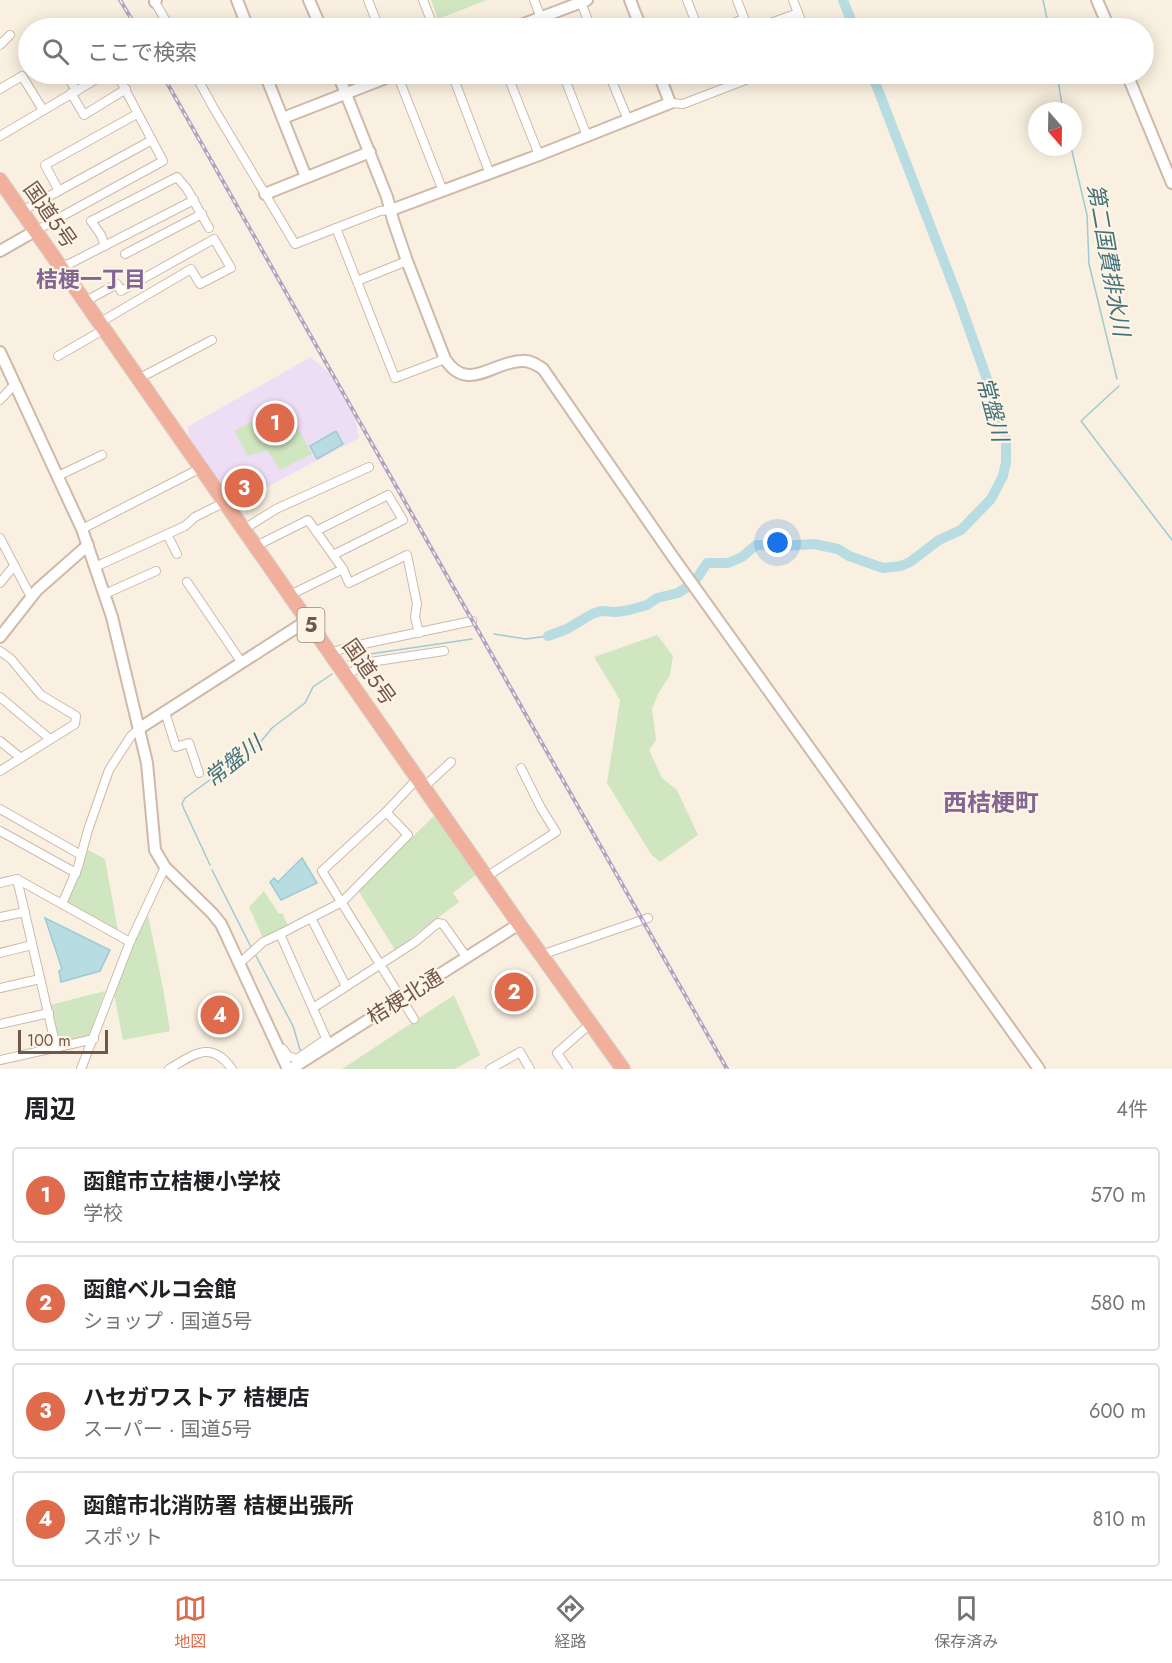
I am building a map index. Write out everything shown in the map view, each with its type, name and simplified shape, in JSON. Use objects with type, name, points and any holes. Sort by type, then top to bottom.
[{"type":"highway","name":"国道5号","points":[[0,180],[486,877],[623,1069]]},
{"type":"street","points":[[237,0],[244,18]]},
{"type":"street","points":[[309,0],[317,18]]},
{"type":"street","points":[[368,0],[375,18]]},
{"type":"street","points":[[423,0],[431,18]]},
{"type":"street","points":[[534,0],[541,18]]},
{"type":"street","points":[[630,0],[637,18]]},
{"type":"street","points":[[687,0],[694,18]]},
{"type":"street","points":[[737,0],[744,18]]},
{"type":"street","points":[[793,0],[800,18]]},
{"type":"street","points":[[1097,0],[1105,18]]},
{"type":"street","points":[[156,1],[165,18]]},
{"type":"street","points":[[552,18],[582,1],[588,18]]},
{"type":"street","points":[[785,18],[798,13]]},
{"type":"street","points":[[0,45],[10,35]]},
{"type":"street","points":[[0,89],[18,78]]},
{"type":"street","points":[[27,84],[43,110]]},
{"type":"street","points":[[70,84],[84,116],[126,89]]},
{"type":"street","points":[[0,136],[88,84]]},
{"type":"street","points":[[0,250],[163,161],[123,84]]},
{"type":"street","points":[[201,84],[295,244],[380,211],[391,210],[490,174],[670,103],[683,104],[735,84]]},
{"type":"street","points":[[269,84],[306,177]]},
{"type":"street","points":[[342,84],[370,152],[407,261],[450,367],[470,376],[522,360],[543,369],[673,557],[1039,1069]]},
{"type":"street","points":[[282,117],[370,84]]},
{"type":"street","points":[[401,84],[443,191]]},
{"type":"street","points":[[456,84],[490,174]]},
{"type":"street","points":[[511,84],[538,155]]},
{"type":"street","points":[[567,84],[587,136]]},
{"type":"street","points":[[613,84],[628,120]]},
{"type":"street","points":[[663,84],[670,103]]},
{"type":"street","points":[[1131,84],[1172,183]]},
{"type":"street","points":[[59,191],[45,165],[137,114]]},
{"type":"street","points":[[22,211],[152,140]]},
{"type":"street","points":[[265,194],[370,152]]},
{"type":"street","points":[[105,246],[101,235],[91,221],[177,177],[194,200],[209,228]]},
{"type":"street","points":[[60,267],[194,200]]},
{"type":"street","points":[[125,254],[202,214]]},
{"type":"street","points":[[336,228],[395,378],[445,359]]},
{"type":"street","points":[[58,356],[191,270],[200,284],[231,268],[214,239],[121,291],[117,284],[84,302]]},
{"type":"street","points":[[357,280],[407,261]]},
{"type":"street","points":[[138,379],[212,340]]},
{"type":"street","points":[[0,352],[82,529],[105,594],[140,728],[150,780],[153,841],[159,858],[165,867],[212,912],[242,962],[288,1056],[297,1059],[326,1043],[280,934]]},
{"type":"street","points":[[0,400],[15,384]]},
{"type":"street","points":[[58,476],[102,455]]},
{"type":"street","points":[[244,529],[276,509],[369,467]]},
{"type":"street","points":[[82,529],[201,468]]},
{"type":"street","points":[[316,531],[388,495],[403,520],[333,555]]},
{"type":"street","points":[[95,567],[167,534],[225,502]]},
{"type":"street","points":[[256,546],[308,520],[343,569],[349,582],[407,555],[417,604],[415,617],[419,633]]},
{"type":"street","points":[[167,534],[177,554]]},
{"type":"street","points":[[0,538],[31,597]]},
{"type":"street","points":[[0,638],[31,597],[88,545]]},
{"type":"street","points":[[0,583],[14,566]]},
{"type":"street","points":[[290,595],[343,569]]},
{"type":"street","points":[[105,594],[156,571]]},
{"type":"street","points":[[187,582],[242,663]]},
{"type":"street","points":[[62,904],[76,873],[93,813],[109,770],[131,736],[308,620]]},
{"type":"street","points":[[330,653],[472,621]]},
{"type":"street","points":[[0,651],[11,660],[41,695],[76,716],[75,724],[0,771]]},
{"type":"street","points":[[346,675],[370,662],[444,651]]},
{"type":"street","points":[[0,696],[50,739]]},
{"type":"street","points":[[165,712],[176,747],[189,743],[199,773]]},
{"type":"street","points":[[0,741],[21,758]]},
{"type":"street","points":[[414,1019],[322,871],[386,812],[451,762]]},
{"type":"street","points":[[486,877],[556,832],[521,768]]},
{"type":"street","points":[[0,809],[81,855]]},
{"type":"street","points":[[242,962],[263,942],[342,902],[408,835],[386,812]]},
{"type":"street","points":[[0,831],[76,873]]},
{"type":"street","points":[[81,1069],[130,942],[165,867]]},
{"type":"street","points":[[0,883],[17,879],[130,942]]},
{"type":"street","points":[[17,879],[56,1047]]},
{"type":"street","points":[[0,917],[24,912]]},
{"type":"street","points":[[311,918],[346,986]]},
{"type":"street","points":[[541,955],[648,918]]},
{"type":"street","points":[[313,1008],[380,965],[438,923],[443,924],[467,958]]},
{"type":"street","name":"桔梗北通","points":[[290,1069],[326,1043],[401,999],[519,924]]},
{"type":"street","points":[[0,953],[32,945]]},
{"type":"street","points":[[242,962],[290,1069]]},
{"type":"street","points":[[0,988],[40,979]]},
{"type":"street","points":[[0,1024],[49,1013]]},
{"type":"street","points":[[565,1068],[557,1053],[590,1024]]},
{"type":"street","points":[[0,1060],[94,1039]]},
{"type":"street","points":[[169,1069],[195,1054],[206,1051],[222,1057],[232,1069]]},
{"type":"street","points":[[490,1069],[520,1052],[530,1069]]},
{"type":"shaded area","points":[[311,357],[329,373],[355,418],[359,438],[256,493],[245,474],[222,486],[190,439],[187,427]]},
{"type":"green space","points":[[431,0],[487,0],[441,18],[438,18]]},
{"type":"green space","points":[[285,404],[312,454],[280,470],[267,450],[248,456],[234,431]]},
{"type":"green space","points":[[657,635],[673,656],[670,675],[652,709],[656,740],[649,750],[662,778],[677,790],[698,835],[660,862],[651,854],[607,783],[620,700],[594,657]]},
{"type":"green space","points":[[435,815],[477,874],[453,893],[459,902],[395,950],[358,890]]},
{"type":"green space","points":[[86,849],[105,859],[118,931],[66,901],[83,865]]},
{"type":"green space","points":[[264,891],[279,914],[282,913],[288,925],[263,938],[249,907]]},
{"type":"green space","points":[[148,915],[170,1031],[123,1040],[114,994]]},
{"type":"green space","points":[[105,991],[89,1035],[58,1041],[50,1005]]},
{"type":"green space","points":[[454,995],[480,1055],[455,1069],[342,1069]]},
{"type":"water","points":[[336,431],[343,444],[317,459],[310,446]]},
{"type":"water","points":[[302,858],[317,883],[281,900],[270,882],[274,878],[278,882]]},
{"type":"water","points":[[45,918],[110,950],[100,971],[61,982],[59,971],[62,969]]},
{"type":"waterway","name":"常盤川","points":[[843,0],[850,18]]},
{"type":"waterway","name":"第二国費排水川","points":[[1043,0],[1047,18]]},
{"type":"waterway","name":"常盤川","points":[[697,578],[707,563],[728,563],[742,557],[756,545],[814,544],[838,549],[849,556],[883,568],[901,566],[939,540],[961,530],[991,499],[1003,476],[1006,462],[1006,439],[999,413],[960,303],[876,84]]},
{"type":"waterway","name":"第二国費排水川","points":[[1059,84],[1062,102]]},
{"type":"waterway","name":"第二国費排水川","points":[[1073,156],[1087,215],[1089,264],[1117,379]]},
{"type":"waterway","name":"第二国費排水川","points":[[1119,386],[1081,421],[1172,540]]},
{"type":"waterway","name":"常盤川","points":[[548,636],[567,629],[592,614],[601,611],[629,610],[647,605],[657,598],[678,593],[687,587]]},
{"type":"waterway","name":"常盤川","points":[[494,634],[526,639],[548,636]]},
{"type":"waterway","name":"常盤川","points":[[348,661],[363,655],[472,639]]},
{"type":"waterway","name":"常盤川","points":[[210,865],[182,804],[185,798],[258,745],[272,728],[305,703],[313,687],[332,674]]},
{"type":"waterway","name":"常盤川","points":[[212,870],[251,947]]},
{"type":"waterway","name":"常盤川","points":[[255,954],[293,1026],[301,1053]]},
{"type":"railway","points":[[120,0],[131,18]]},
{"type":"railway","points":[[168,84],[727,1069]]},
{"type":"place","name":"函館市立桔梗小学校","points":[[275,423]]},
{"type":"place","name":"ハセガワストア 桔梗店","points":[[244,488]]},
{"type":"place","name":"函館ベルコ会館","points":[[514,992]]},
{"type":"place","name":"函館市北消防署 桔梗出張所","points":[[220,1015]]},
{"type":"district","name":"桔梗一丁目","points":[[91,279]]},
{"type":"district","name":"西桔梗町","points":[[991,802]]}]
